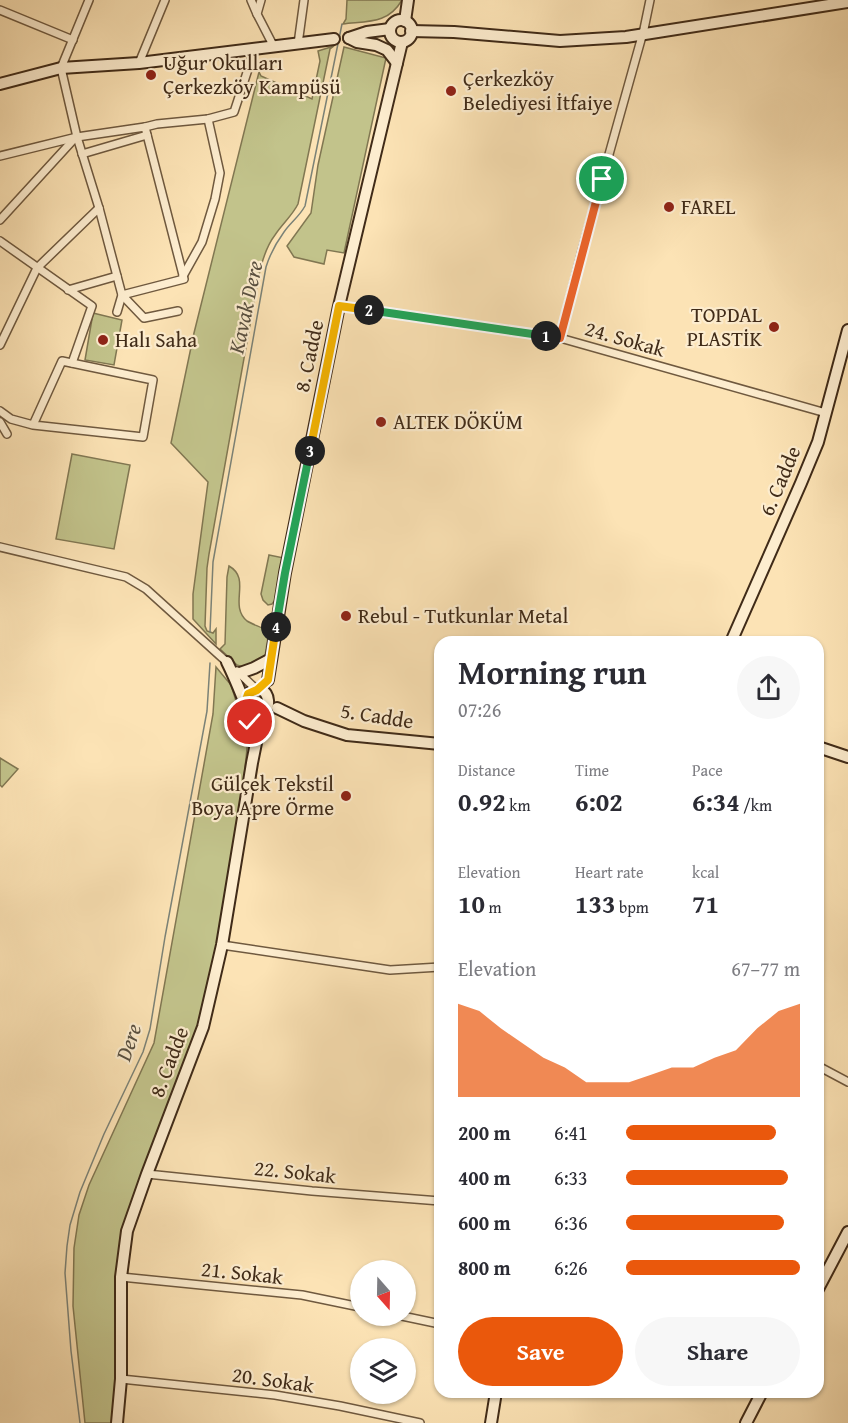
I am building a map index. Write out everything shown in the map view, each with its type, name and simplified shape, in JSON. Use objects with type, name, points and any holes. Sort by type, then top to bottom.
[{"type":"street","points":[[89,0],[61,68],[76,138],[99,208],[122,295],[144,318],[178,311]]},
{"type":"street","points":[[139,63],[165,0]]},
{"type":"street","points":[[251,0],[274,47]]},
{"type":"street","points":[[257,14],[261,0]]},
{"type":"street","points":[[298,44],[304,0]]},
{"type":"street","points":[[390,33],[395,40],[402,42],[408,40],[411,35],[408,26],[408,0]]},
{"type":"street","points":[[560,338],[650,0]]},
{"type":"street","points":[[390,33],[393,24],[397,21],[408,26],[454,32],[560,41],[641,35],[848,2]]},
{"type":"street","points":[[0,10],[73,40]]},
{"type":"street","points":[[0,84],[61,68],[139,63],[334,39],[374,39],[390,33]]},
{"type":"street","points":[[349,38],[387,50],[397,63]]},
{"type":"street","name":"8. Cadde","points":[[117,1423],[121,1379],[120,1277],[127,1231],[203,1028],[222,945],[266,702],[285,573],[339,306],[402,42]]},
{"type":"street","points":[[82,154],[146,131],[157,124],[208,119],[234,112],[255,48]]},
{"type":"street","points":[[122,295],[184,279],[183,276],[202,242],[220,173],[208,119]]},
{"type":"street","points":[[0,156],[76,138],[146,131]]},
{"type":"street","points":[[146,131],[183,276]]},
{"type":"street","points":[[0,220],[76,138]]},
{"type":"street","points":[[0,345],[37,268],[99,208]]},
{"type":"street","points":[[0,241],[93,306],[72,363]]},
{"type":"street","points":[[68,290],[117,276]]},
{"type":"street","points":[[117,312],[122,295]]},
{"type":"street","name":"24. Sokak","points":[[339,306],[560,338],[826,413]]},
{"type":"street","name":"6. Cadde","points":[[734,636],[818,442],[848,330]]},
{"type":"street","points":[[0,411],[11,419],[33,425],[143,437],[153,380],[62,361],[33,425]]},
{"type":"street","points":[[0,422],[7,434]]},
{"type":"street","points":[[0,548],[126,577],[146,589],[240,673],[266,702]]},
{"type":"street","points":[[240,673],[271,659]]},
{"type":"street","points":[[227,662],[258,737]]},
{"type":"street","points":[[247,706],[248,694],[266,702]]},
{"type":"street","name":"5. Cadde","points":[[247,706],[253,713],[266,702],[304,721],[348,735],[434,743]]},
{"type":"street","points":[[824,749],[848,758]]},
{"type":"street","points":[[222,945],[390,970],[434,967]]},
{"type":"street","points":[[824,1069],[848,1082]]},
{"type":"street","name":"22. Sokak","points":[[147,1174],[434,1201]]},
{"type":"street","points":[[824,1278],[848,1232]]},
{"type":"street","name":"21. Sokak","points":[[120,1277],[302,1295],[350,1305]]},
{"type":"street","points":[[416,1319],[434,1323]]},
{"type":"street","name":"20. Sokak","points":[[121,1379],[275,1395],[420,1423]]},
{"type":"street","points":[[491,1423],[495,1398]]},
{"type":"street","points":[[746,1423],[759,1398]]},
{"type":"green space","points":[[347,0],[402,0],[390,13],[377,20],[343,24],[346,19]]},
{"type":"green space","points":[[334,46],[330,49],[298,204],[269,245],[259,274],[207,568],[205,626],[207,631],[213,633],[216,629],[216,644],[193,619],[193,594],[208,482],[171,443],[194,333],[259,72],[261,76],[312,99],[320,61],[318,51]]},
{"type":"green space","points":[[344,47],[386,58],[344,253],[327,250],[324,264],[294,257],[287,246],[311,213],[318,165]]},
{"type":"green space","name":"Halı Saha","points":[[93,313],[122,320],[114,365],[85,360]]},
{"type":"green space","points":[[72,454],[130,465],[114,549],[56,539]]},
{"type":"green space","points":[[269,555],[284,558],[276,599],[268,605],[261,594]]},
{"type":"green space","points":[[229,566],[236,571],[239,578],[239,607],[242,615],[247,621],[264,629],[268,637],[265,656],[246,668],[237,665],[220,649],[225,644]]},
{"type":"green space","points":[[216,667],[231,685],[248,739],[242,797],[219,935],[202,1026],[137,1186],[123,1227],[113,1423],[85,1423],[73,1306],[74,1248],[79,1215],[89,1185],[154,1043],[213,714]]},
{"type":"green space","points":[[0,758],[18,769],[2,787],[0,785]]},
{"type":"waterway","name":"Kavak Dere","points":[[210,632],[213,562],[266,267],[278,240],[305,206],[342,24]]},
{"type":"waterway","name":"Dere","points":[[80,1423],[65,1273],[70,1225],[80,1192],[104,1134],[143,1052],[150,1029],[207,711],[210,663]]},
{"type":"place","name":"Uğur Okulları Çerkezköy Kampüsü","points":[[151,75]]},
{"type":"place","name":"Çerkezköy Belediyesi İtfaiye","points":[[451,91]]},
{"type":"place","name":"FAREL","points":[[669,207]]},
{"type":"place","name":"TOPDAL PLASTİK","points":[[774,327]]},
{"type":"place","name":"Halı Saha","points":[[103,340]]},
{"type":"place","name":"ALTEK DÖKÜM","points":[[381,422]]},
{"type":"place","name":"Rebul - Tutkunlar Metal","points":[[346,616]]},
{"type":"place","name":"Gülçek Tekstil Boya Apre Örme","points":[[346,796]]},
{"type":"route","points":[[250,722],[245,703],[250,692],[257,690],[268,680],[285,573],[339,306],[560,338],[602,179]]}]
